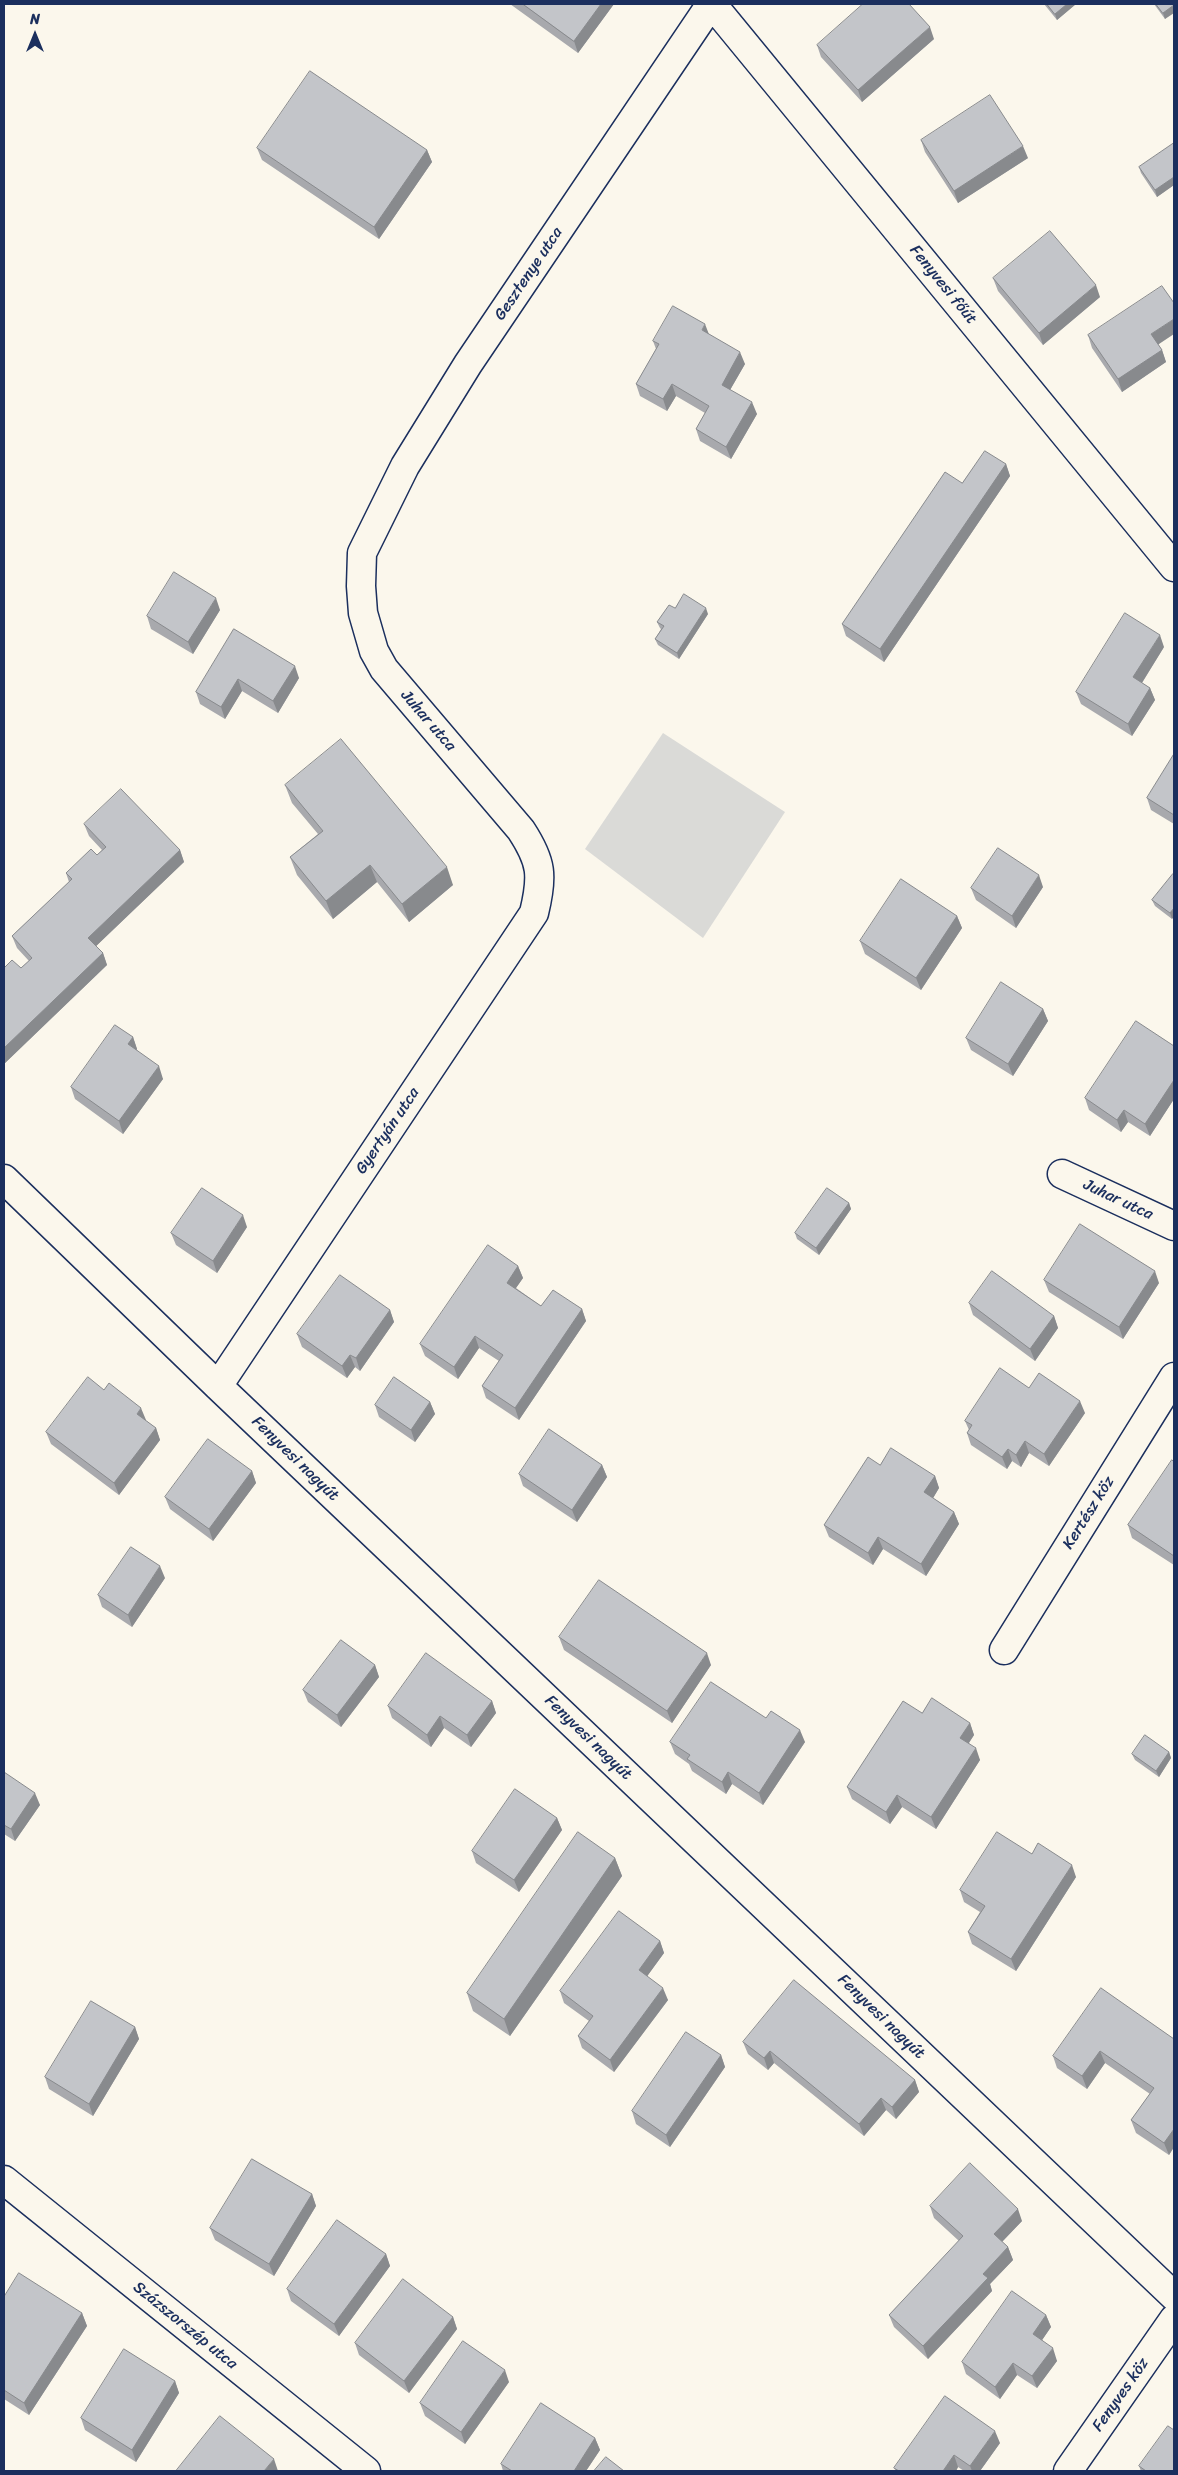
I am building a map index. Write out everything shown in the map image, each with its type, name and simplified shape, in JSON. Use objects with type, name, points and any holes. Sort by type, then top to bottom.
[{"type":"street","name":"Gesztenye utca","points":[[362,553],[405,466],[468,364],[711,4]]},
{"type":"street","name":"Fenyvesi főút","points":[[711,4],[1174,567]]},
{"type":"street","name":"Juhar utca","points":[[362,553],[361,586],[363,613],[374,650],[384,669],[521,830],[532,847],[540,870]]},
{"type":"street","name":"Gyertyán utca","points":[[218,1386],[534,913],[539,893],[540,870]]},
{"type":"street","name":"Juhar utca","points":[[1062,1174],[1174,1226]]},
{"type":"street","name":"Fenyvesi nagyút","points":[[4,1179],[218,1386],[1174,2296]]},
{"type":"street","name":"Kertész köz","points":[[1004,1650],[1174,1377]]},
{"type":"street","name":"Százszorszép utca","points":[[4,2180],[366,2471]]},
{"type":"street","name":"Fenyves köz","points":[[1068,2471],[1174,2319]]},
{"type":"shaded area","points":[[663,733],[785,812],[703,938],[585,849]]},
{"type":"building","points":[[523,4],[601,4],[574,41]]},
{"type":"building","points":[[863,4],[909,4],[930,27],[858,90],[817,45]]},
{"type":"building","points":[[1047,4],[1067,4],[1055,14]]},
{"type":"building","points":[[1156,4],[1174,4],[1174,5],[1163,13]]},
{"type":"building","points":[[310,71],[427,150],[374,227],[257,148]]},
{"type":"building","points":[[990,95],[1023,146],[954,191],[921,140]]},
{"type":"building","points":[[1174,143],[1174,177],[1155,190],[1139,167]]},
{"type":"building","points":[[1050,231],[1096,285],[1039,333],[993,278]]},
{"type":"building","points":[[1162,286],[1174,303],[1174,319],[1151,334],[1162,350],[1118,379],[1088,335]]},
{"type":"building","points":[[673,306],[705,324],[702,330],[740,352],[722,385],[752,402],[726,447],[696,429],[709,406],[672,384],[663,399],[636,384],[659,344],[653,341]]},
{"type":"building","points":[[985,451],[1006,464],[880,649],[842,624],[945,472],[962,483]]},
{"type":"building","points":[[174,572],[216,598],[188,642],[147,616]]},
{"type":"building","points":[[684,594],[706,608],[677,653],[655,639],[664,626],[657,622],[669,605],[675,608]]},
{"type":"building","points":[[1125,613],[1160,635],[1133,677],[1150,688],[1128,724],[1076,692]]},
{"type":"building","points":[[234,629],[295,666],[273,701],[238,679],[221,707],[196,692]]},
{"type":"building","points":[[341,739],[447,867],[402,904],[370,865],[326,901],[290,857],[323,831],[285,785]]},
{"type":"building","points":[[1174,754],[1174,815],[1147,798]]},
{"type":"building","points":[[121,789],[180,850],[88,938],[103,953],[4,1048],[4,968],[12,960],[21,968],[32,958],[12,936],[72,879],[66,873],[91,849],[97,855],[106,847],[84,824]]},
{"type":"building","points":[[998,848],[1039,875],[1012,916],[971,888]]},
{"type":"building","points":[[1173,874],[1174,908],[1170,913],[1152,900]]},
{"type":"building","points":[[901,879],[957,916],[916,978],[860,941]]},
{"type":"building","points":[[1001,982],[1043,1009],[1008,1064],[966,1038]]},
{"type":"building","points":[[1136,1021],[1174,1046],[1174,1080],[1145,1124],[1124,1110],[1117,1120],[1085,1098]]},
{"type":"building","points":[[115,1025],[133,1037],[128,1044],[159,1066],[119,1121],[71,1087]]},
{"type":"building","points":[[202,1188],[243,1215],[213,1261],[171,1233]]},
{"type":"building","points":[[827,1188],[849,1203],[816,1248],[795,1233]]},
{"type":"building","points":[[1080,1224],[1155,1271],[1119,1327],[1044,1280]]},
{"type":"building","points":[[488,1245],[518,1266],[507,1283],[541,1306],[553,1290],[582,1309],[515,1408],[482,1386],[503,1355],[475,1336],[454,1367],[420,1344]]},
{"type":"building","points":[[992,1271],[1054,1316],[1030,1349],[969,1303]]},
{"type":"building","points":[[340,1275],[390,1310],[356,1358],[350,1355],[342,1366],[297,1334]]},
{"type":"building","points":[[1000,1368],[1029,1388],[1039,1373],[1080,1401],[1044,1454],[1025,1441],[1016,1455],[1008,1449],[1002,1457],[967,1433],[972,1425],[965,1421]]},
{"type":"building","points":[[88,1377],[104,1390],[109,1383],[141,1408],[137,1414],[156,1428],[114,1483],[46,1432]]},
{"type":"building","points":[[394,1377],[430,1402],[411,1430],[375,1405]]},
{"type":"building","points":[[549,1429],[602,1465],[572,1510],[519,1474]]},
{"type":"building","points":[[208,1439],[252,1471],[209,1529],[165,1497]]},
{"type":"building","points":[[891,1448],[935,1476],[924,1492],[954,1512],[921,1564],[878,1537],[868,1553],[824,1525],[868,1457],[880,1465]]},
{"type":"building","points":[[1172,1460],[1174,1462],[1174,1556],[1128,1525]]},
{"type":"building","points":[[131,1547],[160,1566],[128,1615],[98,1595]]},
{"type":"building","points":[[599,1580],[707,1653],[667,1711],[559,1637]]},
{"type":"building","points":[[341,1640],[375,1665],[337,1715],[303,1690]]},
{"type":"building","points":[[426,1653],[492,1701],[467,1735],[440,1716],[427,1735],[388,1706]]},
{"type":"building","points":[[711,1682],[766,1718],[771,1711],[800,1730],[759,1793],[728,1772],[722,1782],[687,1759],[690,1755],[670,1742]]},
{"type":"building","points":[[932,1698],[970,1723],[960,1738],[976,1748],[931,1817],[897,1795],[886,1812],[847,1787],[903,1701],[922,1713]]},
{"type":"building","points":[[1145,1735],[1169,1752],[1156,1771],[1132,1754]]},
{"type":"building","points":[[4,1772],[35,1793],[11,1829],[4,1825]]},
{"type":"building","points":[[515,1789],[557,1818],[514,1880],[472,1851]]},
{"type":"building","points":[[578,1832],[615,1858],[504,2019],[467,1993]]},
{"type":"building","points":[[997,1832],[1032,1854],[1038,1843],[1072,1865],[1011,1959],[968,1932],[985,1906],[960,1890]]},
{"type":"building","points":[[619,1911],[660,1941],[639,1970],[663,1988],[610,2060],[578,2036],[593,2016],[560,1991]]},
{"type":"building","points":[[794,1980],[915,2080],[892,2107],[881,2098],[859,2124],[770,2051],[764,2058],[743,2042]]},
{"type":"building","points":[[1101,1988],[1174,2039],[1174,2129],[1164,2143],[1131,2120],[1154,2088],[1100,2051],[1082,2076],[1053,2056]]},
{"type":"building","points":[[91,2001],[135,2027],[89,2104],[45,2077]]},
{"type":"building","points":[[686,2032],[721,2055],[666,2135],[632,2111]]},
{"type":"building","points":[[252,2159],[312,2194],[269,2264],[210,2228]]},
{"type":"building","points":[[970,2163],[1018,2209],[994,2234],[1008,2247],[983,2274],[988,2278],[923,2346],[889,2315],[963,2236],[930,2206]]},
{"type":"building","points":[[337,2220],[386,2254],[334,2324],[287,2289]]},
{"type":"building","points":[[19,2273],[82,2313],[24,2403],[4,2390],[4,2297]]},
{"type":"building","points":[[403,2279],[453,2317],[404,2381],[355,2343]]},
{"type":"building","points":[[1012,2291],[1046,2315],[1033,2334],[1053,2348],[1032,2376],[1013,2363],[995,2387],[962,2362]]},
{"type":"building","points":[[463,2341],[505,2370],[461,2432],[420,2403]]},
{"type":"building","points":[[124,2349],[175,2381],[132,2450],[81,2418]]},
{"type":"building","points":[[945,2396],[995,2431],[970,2466],[954,2455],[943,2471],[899,2471],[894,2468]]},
{"type":"building","points":[[541,2403],[595,2438],[574,2471],[512,2471],[501,2464]]},
{"type":"building","points":[[220,2416],[274,2459],[264,2471],[176,2471]]},
{"type":"building","points":[[1168,2426],[1174,2430],[1174,2471],[1146,2471],[1139,2466]]},
{"type":"building","points":[[606,2457],[624,2471],[594,2471]]}]
